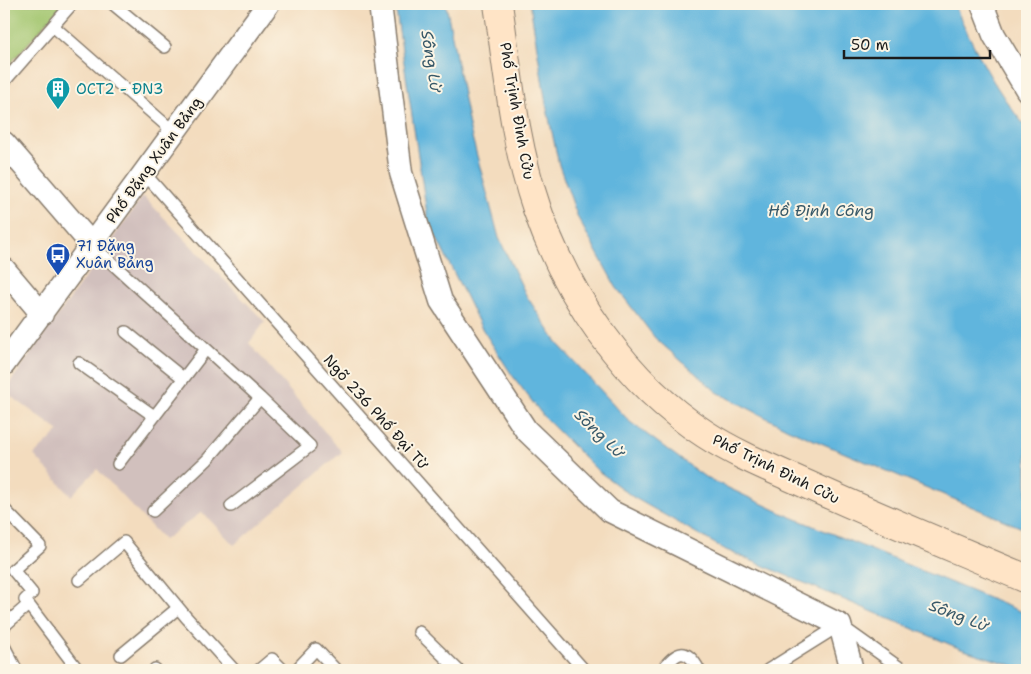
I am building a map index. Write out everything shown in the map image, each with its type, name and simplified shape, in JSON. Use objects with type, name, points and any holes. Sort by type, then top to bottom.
[{"type":"main road","name":"Phố Trịnh Đình Cửu","points":[[498,4],[522,160],[537,209],[556,257],[583,305],[611,346],[646,386],[703,433],[730,450],[867,512],[1027,579]]},
{"type":"street","name":"Phố Đặng Xuân Bảng","points":[[4,364],[268,4]]},
{"type":"street","points":[[380,4],[401,173],[441,301],[526,430],[610,511],[840,625],[852,670]]},
{"type":"street","points":[[982,4],[994,36],[1027,90]]},
{"type":"street","points":[[4,143],[92,245]]},
{"type":"street","points":[[4,269],[42,314]]},
{"type":"lane","points":[[4,82],[72,4]]},
{"type":"lane","points":[[114,4],[165,47]]},
{"type":"lane","points":[[53,26],[175,133]]},
{"type":"lane","name":"Ngõ 236 Phố Đại Từ","points":[[144,173],[584,670]]},
{"type":"lane","points":[[92,245],[310,446],[231,506]]},
{"type":"lane","points":[[126,332],[183,378]]},
{"type":"lane","points":[[118,464],[206,349]]},
{"type":"lane","points":[[80,363],[154,416]]},
{"type":"lane","points":[[153,511],[207,460],[260,398]]},
{"type":"lane","points":[[4,509],[40,546],[13,570],[32,593],[25,600],[78,670]]},
{"type":"lane","points":[[79,580],[124,542],[178,608],[234,670]]},
{"type":"lane","points":[[4,626],[28,605]]},
{"type":"lane","points":[[121,655],[178,608]]},
{"type":"lane","points":[[768,670],[840,625],[903,670]]},
{"type":"lane","points":[[420,632],[458,670]]},
{"type":"lane","points":[[4,646],[9,664]]},
{"type":"lane","points":[[296,670],[316,649],[336,670]]},
{"type":"lane","points":[[662,670],[674,656],[682,654],[692,658],[699,670]]},
{"type":"lane","points":[[259,670],[272,659],[282,670]]},
{"type":"shaded area","points":[[143,196],[265,322],[249,343],[342,452],[234,545],[202,512],[164,540],[97,469],[71,496],[34,455],[59,431],[4,391]]},
{"type":"green space","points":[[4,4],[63,4],[8,66],[4,61]]},
{"type":"water","name":"Sông Lừ","points":[[395,4],[446,4],[469,126],[499,238],[526,295],[558,344],[630,422],[705,477],[784,514],[1027,614],[1027,670],[961,649],[726,550],[633,497],[597,470],[544,417],[512,375],[481,327],[428,221]]},
{"type":"water","name":"Hồ Định Công","points":[[530,4],[954,4],[977,53],[995,84],[1027,128],[1027,530],[788,429],[717,392],[655,338],[616,287],[578,218],[559,165],[546,104]]},
{"type":"place","name":"OCT2 - ĐN3","points":[[58,110]]},
{"type":"place","name":"71 Đặng Xuân Bảng","points":[[58,276]]}]
